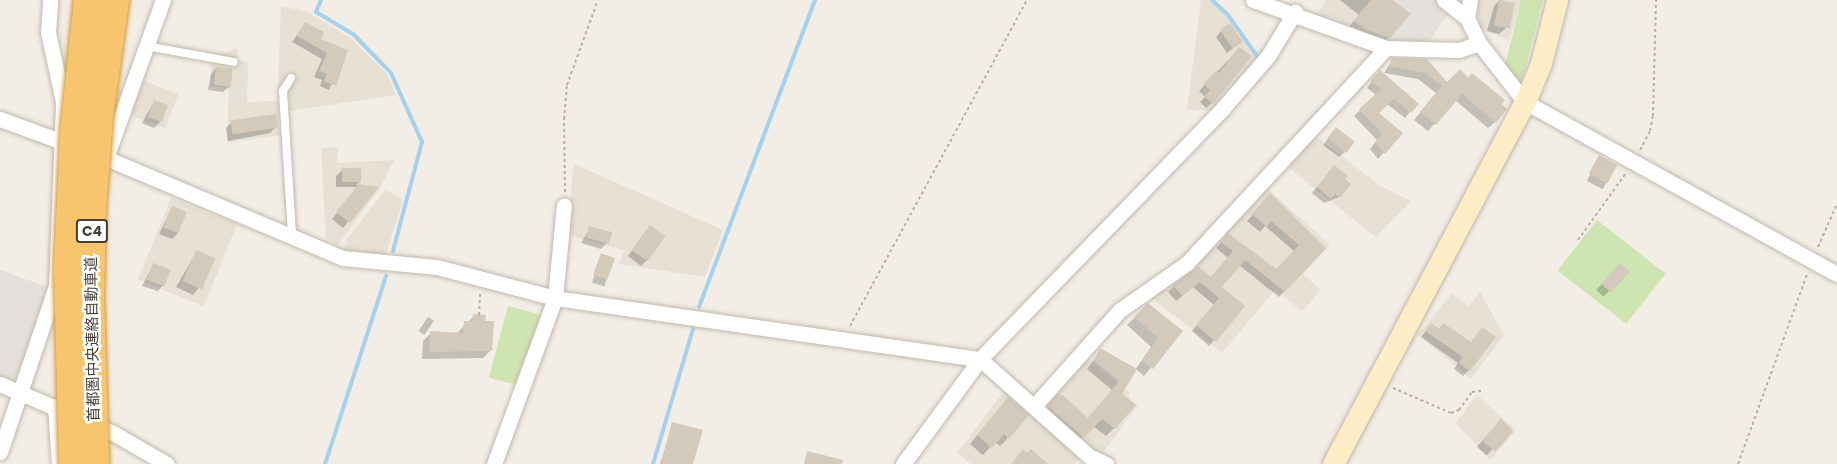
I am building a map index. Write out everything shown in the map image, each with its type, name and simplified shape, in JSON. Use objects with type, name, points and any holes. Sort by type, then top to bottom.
[{"type":"highway","name":"首都圏中央連絡自動車道","points":[[73,464],[68,267],[74,133],[88,0]]},
{"type":"highway","name":"首都圏中央連絡自動車道","points":[[95,464],[90,298],[92,210],[99,117],[115,0]]},
{"type":"street","points":[[0,452],[56,285],[62,90],[48,32],[50,0]]},
{"type":"street","points":[[106,158],[163,0]]},
{"type":"street","points":[[1253,0],[1295,12],[1386,48],[1459,50],[1479,42]]},
{"type":"street","points":[[1444,0],[1467,18],[1479,42],[1525,102],[1837,274]]},
{"type":"street","points":[[1467,18],[1470,0]]},
{"type":"street","points":[[1333,464],[1525,102],[1541,63],[1557,0]]},
{"type":"street","points":[[903,464],[980,359],[1223,108],[1268,56],[1295,12]]},
{"type":"street","points":[[1035,405],[1120,310],[1188,263],[1386,48]]},
{"type":"street","points":[[0,119],[106,158],[343,258],[437,267],[555,298],[842,342],[980,359],[1035,405],[1089,456],[1106,464]]},
{"type":"street","points":[[495,464],[555,298],[564,205]]},
{"type":"street","points":[[0,384],[55,406],[167,464]]},
{"type":"street","points":[[55,406],[59,464]]},
{"type":"lane","points":[[146,46],[234,62]]},
{"type":"lane","points":[[291,78],[283,91],[292,235]]},
{"type":"path","points":[[564,205],[567,86],[598,0]]},
{"type":"path","points":[[842,342],[1027,0]]},
{"type":"path","points":[[1578,240],[1632,163],[1650,131],[1653,116],[1656,0]]},
{"type":"path","points":[[1738,464],[1812,260],[1837,204]]},
{"type":"path","points":[[479,315],[481,279]]},
{"type":"path","points":[[1376,380],[1451,413],[1459,410],[1472,392],[1481,391]]},
{"type":"shaded area","points":[[1201,0],[1211,0],[1228,16],[1258,60],[1216,110],[1187,110]]},
{"type":"shaded area","points":[[1326,0],[1369,0],[1348,25],[1317,15]]},
{"type":"shaded area","points":[[1369,0],[1436,0],[1449,12],[1426,46],[1389,40],[1348,25]]},
{"type":"shaded area","points":[[1477,0],[1521,0],[1509,41],[1480,28]]},
{"type":"shaded area","points":[[281,6],[308,12],[350,38],[387,74],[396,95],[290,111],[288,88],[278,88]]},
{"type":"shaded area","points":[[238,49],[237,60],[248,62],[247,102],[278,101],[280,135],[227,143],[229,88],[211,86],[211,64],[212,53],[222,55]]},
{"type":"shaded area","points":[[142,80],[178,94],[165,129],[129,115]]},
{"type":"shaded area","points":[[1314,135],[1382,187],[1411,201],[1376,237],[1286,166]]},
{"type":"shaded area","points":[[338,147],[337,163],[394,160],[380,188],[338,245],[326,238],[321,148]]},
{"type":"shaded area","points":[[574,164],[723,230],[705,277],[619,264],[624,250],[566,235]]},
{"type":"shaded area","points":[[1267,188],[1330,245],[1303,274],[1321,290],[1302,311],[1275,290],[1222,353],[1149,296],[1194,264]]},
{"type":"shaded area","points":[[386,189],[403,200],[384,261],[343,251],[348,238]]},
{"type":"shaded area","points":[[171,198],[237,225],[204,306],[138,280]]},
{"type":"shaded area","points":[[0,270],[50,288],[14,383],[0,378]]},
{"type":"shaded area","points":[[1480,292],[1504,335],[1471,379],[1418,334],[1452,294],[1469,306]]},
{"type":"shaded area","points":[[1085,355],[1129,392],[1129,398],[1138,405],[1102,454],[1082,445],[1043,403]]},
{"type":"shaded area","points":[[1009,393],[1081,457],[1075,464],[971,464],[957,453],[1002,394]]},
{"type":"shaded area","points":[[1477,395],[1516,430],[1490,460],[1456,423]]},
{"type":"green space","points":[[1521,0],[1543,0],[1522,81],[1504,70]]},
{"type":"green space","points":[[1597,220],[1666,274],[1626,324],[1558,270]]},
{"type":"green space","points":[[508,306],[545,316],[526,387],[489,377]]},
{"type":"building","points":[[1371,0],[1393,0],[1411,14],[1390,38],[1366,30],[1353,21]]},
{"type":"building","points":[[1499,0],[1515,3],[1510,29],[1494,26]]},
{"type":"building","points":[[305,22],[324,32],[321,39],[348,50],[336,86],[324,81],[327,74],[319,71],[327,53],[297,36]]},
{"type":"building","points":[[1230,23],[1243,42],[1233,49],[1220,30]]},
{"type":"building","points":[[1239,47],[1252,56],[1213,104],[1204,96],[1210,90],[1203,84],[1216,71],[1219,73]]},
{"type":"building","points":[[1392,58],[1427,59],[1447,82],[1460,69],[1468,78],[1472,73],[1505,100],[1502,104],[1507,109],[1496,123],[1462,94],[1436,125],[1420,112],[1442,86],[1425,73],[1390,66]]},
{"type":"building","points":[[216,67],[233,69],[231,87],[214,85]]},
{"type":"building","points":[[1380,70],[1419,104],[1411,113],[1394,99],[1379,113],[1403,133],[1385,154],[1375,142],[1382,134],[1359,109],[1381,89],[1371,81]]},
{"type":"building","points":[[154,100],[168,105],[162,122],[148,117]]},
{"type":"building","points":[[276,114],[278,128],[232,134],[230,120]]},
{"type":"building","points":[[1336,127],[1355,142],[1346,153],[1327,138]]},
{"type":"building","points":[[1599,155],[1617,165],[1607,184],[1589,173]]},
{"type":"building","points":[[1334,165],[1348,176],[1345,179],[1351,184],[1340,198],[1335,194],[1331,199],[1317,187]]},
{"type":"building","points":[[342,168],[361,168],[361,182],[342,182]]},
{"type":"building","points":[[359,184],[379,187],[350,223],[336,212]]},
{"type":"building","points":[[1270,193],[1326,248],[1285,292],[1245,260],[1222,287],[1245,306],[1216,342],[1196,325],[1219,298],[1200,282],[1182,296],[1173,285],[1198,266],[1211,277],[1233,251],[1221,242],[1228,233],[1276,269],[1299,245],[1271,221],[1267,227],[1252,214]]},
{"type":"building","points":[[172,206],[187,212],[178,233],[163,227]]},
{"type":"building","points":[[650,225],[666,236],[648,261],[632,250]]},
{"type":"building","points":[[589,226],[612,232],[609,244],[586,238]]},
{"type":"building","points":[[196,250],[215,258],[202,290],[183,281]]},
{"type":"building","points":[[601,253],[615,258],[607,280],[593,275]]},
{"type":"building","points":[[153,263],[171,270],[164,287],[147,280]]},
{"type":"building","points":[[1620,263],[1630,272],[1611,293],[1601,284]]},
{"type":"building","points":[[1148,303],[1183,331],[1153,369],[1142,361],[1158,338],[1134,317]]},
{"type":"building","points":[[473,314],[486,315],[485,321],[494,321],[492,351],[429,352],[430,331],[463,333],[464,321],[473,321]]},
{"type":"building","points":[[1431,323],[1439,329],[1443,323],[1471,342],[1482,327],[1496,337],[1470,371],[1459,363],[1463,357],[1425,331]]},
{"type":"building","points":[[1100,348],[1137,369],[1122,394],[1136,405],[1115,429],[1102,419],[1084,438],[1047,406],[1058,394],[1063,395],[1088,418],[1119,381],[1094,360]]},
{"type":"building","points":[[1008,397],[1029,415],[1009,439],[1004,434],[992,448],[977,435]]},
{"type":"building","points":[[1501,418],[1513,432],[1495,452],[1483,441]]},
{"type":"building","points":[[672,422],[703,430],[693,464],[661,464]]},
{"type":"building","points":[[1023,449],[1027,453],[1031,449],[1048,464],[1011,464]]},
{"type":"building","points":[[807,451],[843,460],[842,464],[804,464]]},
{"type":"waterway","points":[[321,0],[316,12],[353,34],[391,73],[422,142],[393,251]]},
{"type":"waterway","points":[[699,307],[815,0]]},
{"type":"waterway","points":[[1212,0],[1228,15],[1259,59]]},
{"type":"waterway","points":[[325,464],[386,276]]},
{"type":"waterway","points":[[653,464],[693,329]]}]
